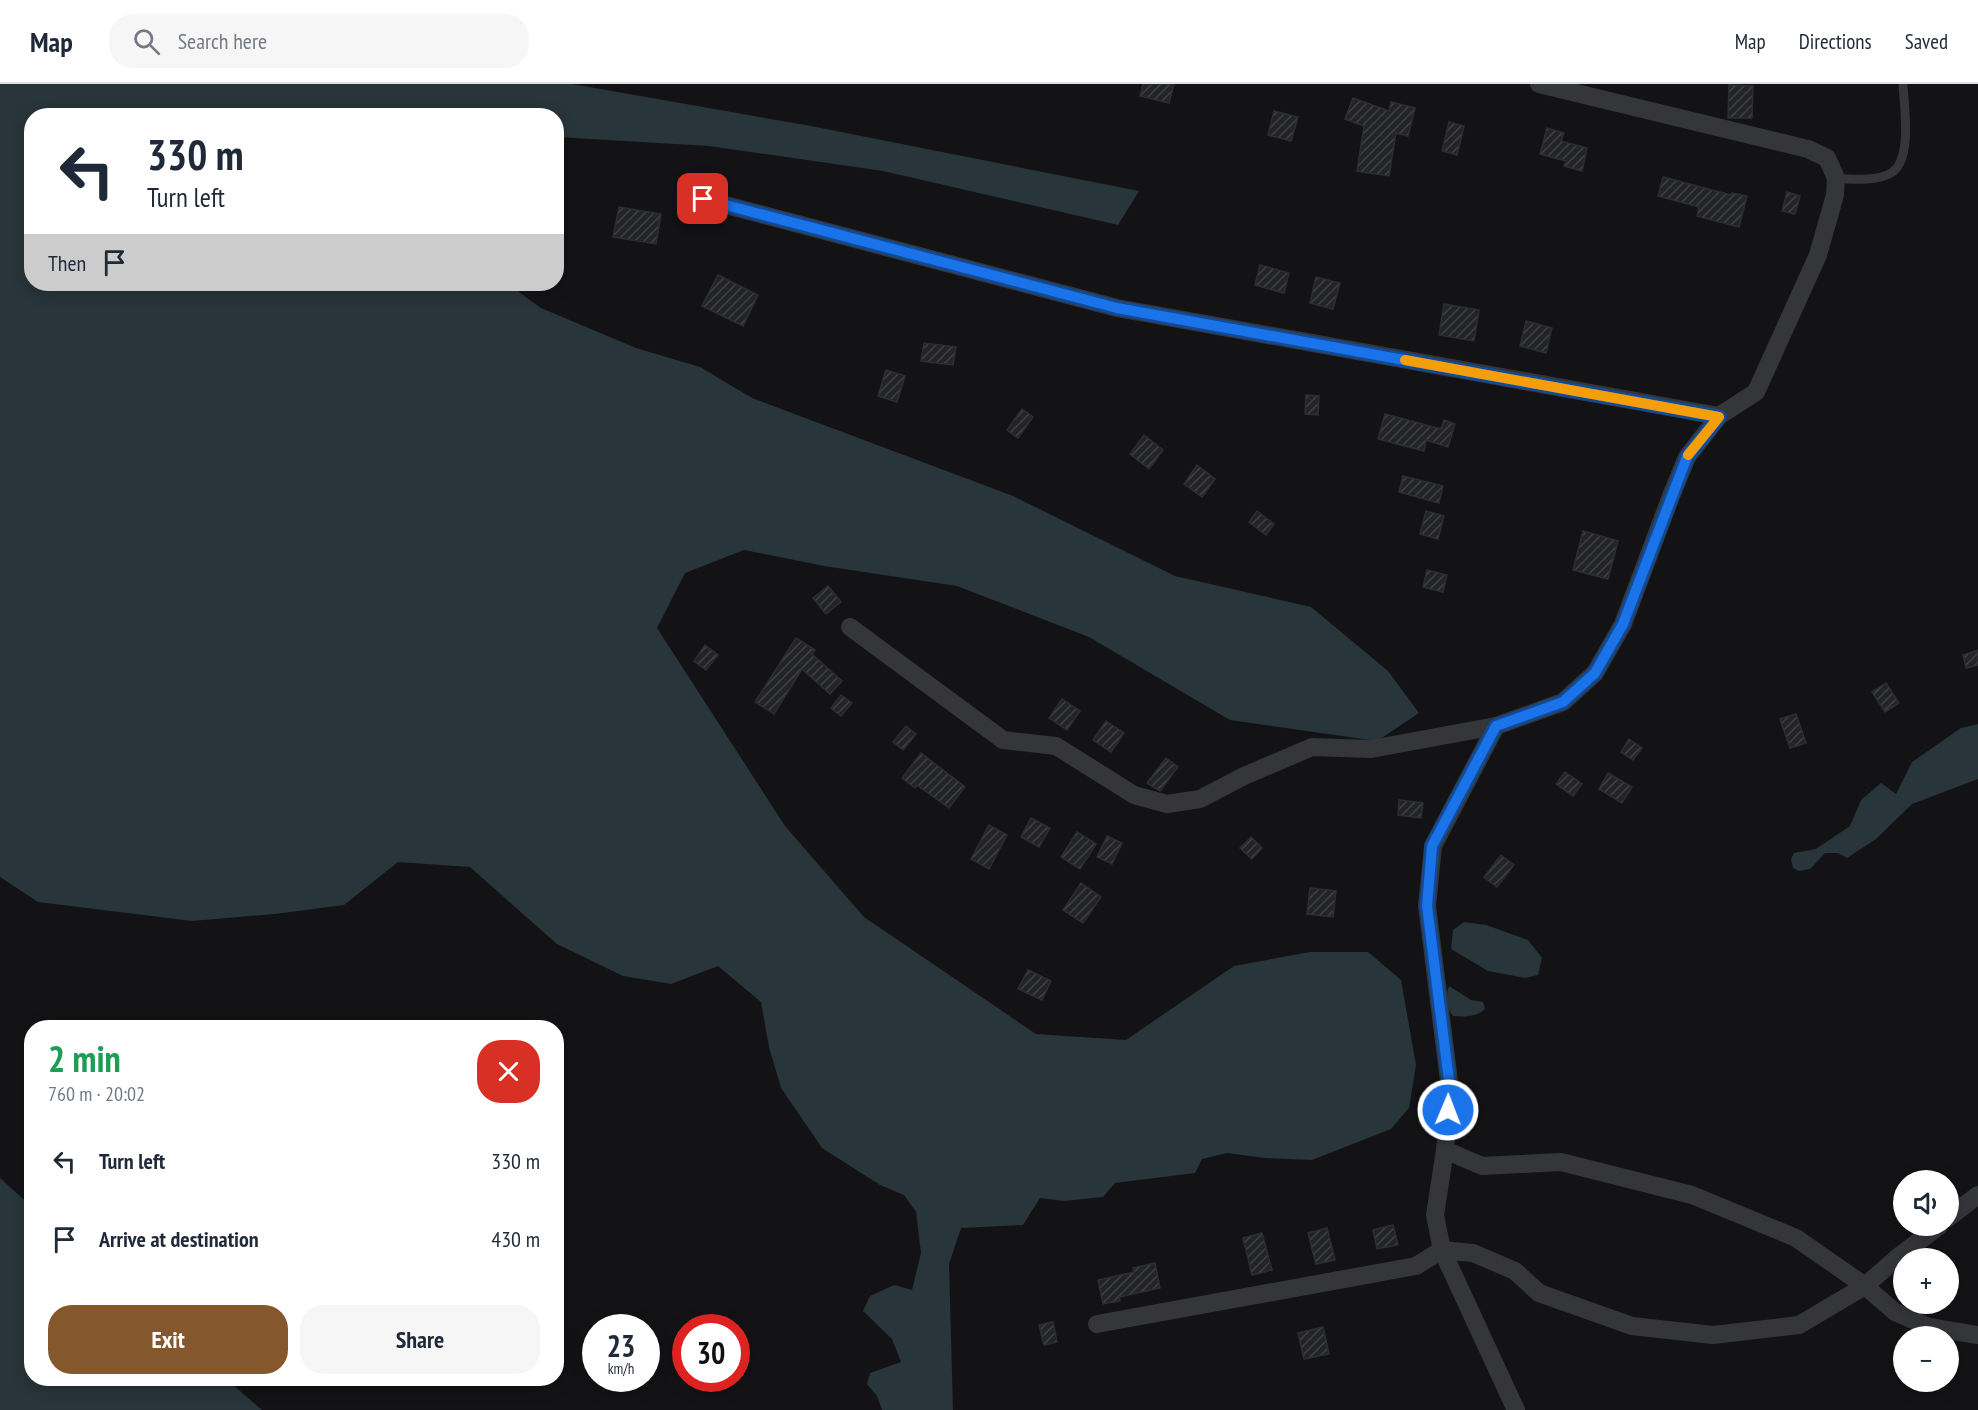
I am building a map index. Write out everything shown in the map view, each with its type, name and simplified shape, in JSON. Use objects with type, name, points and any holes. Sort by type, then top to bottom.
[{"type":"street","points":[[850,627],[1003,740],[1056,746],[1134,795],[1167,804],[1200,799],[1244,776],[1312,747],[1371,749],[1496,726],[1563,702],[1595,673],[1623,624],[1687,457],[1719,417],[1756,392],[1818,255],[1835,195],[1836,178],[1827,158],[1808,149],[1539,84]]},
{"type":"street","points":[[703,199],[1117,308],[1719,417]]},
{"type":"street","points":[[1496,726],[1432,846],[1427,906],[1450,1089],[1436,1215],[1442,1250],[1516,1410]]},
{"type":"street","points":[[1445,1150],[1482,1166],[1561,1162],[1692,1195],[1796,1238],[1865,1286],[1895,1312],[1929,1327],[1978,1335]]},
{"type":"street","points":[[1959,1210],[1978,1195]]},
{"type":"street","points":[[1097,1324],[1416,1266],[1442,1250],[1473,1253],[1515,1271],[1539,1293],[1632,1326],[1713,1335],[1799,1325],[1865,1286],[1925,1236]]},
{"type":"lane","points":[[1836,178],[1878,177],[1891,173],[1901,163],[1905,142],[1903,84]]},
{"type":"shaded area","points":[[0,84],[572,84],[811,126],[1139,191],[1118,225],[883,171],[709,146],[564,137],[564,108],[24,108],[24,291],[518,291],[541,308],[636,348],[700,367],[752,398],[1013,496],[1175,576],[1311,607],[1388,671],[1419,713],[1377,741],[1230,720],[1089,637],[957,586],[824,566],[744,550],[685,573],[657,628],[785,826],[864,917],[1036,1034],[1126,1040],[1234,966],[1310,952],[1368,952],[1401,980],[1416,1065],[1409,1108],[1391,1129],[1312,1160],[1265,1158],[1227,1153],[1202,1159],[1195,1173],[1115,1183],[1103,1197],[1064,1201],[1040,1198],[1023,1225],[961,1228],[949,1264],[953,1410],[882,1410],[877,1396],[867,1384],[870,1373],[901,1362],[892,1339],[863,1311],[870,1296],[894,1285],[912,1290],[921,1253],[916,1212],[904,1195],[880,1185],[822,1148],[781,1088],[769,1047],[761,1002],[718,966],[671,984],[623,976],[557,944],[470,867],[398,862],[344,905],[192,921],[38,902],[0,877]]},
{"type":"shaded area","points":[[1978,724],[1978,779],[1912,804],[1876,839],[1847,858],[1838,853],[1825,853],[1810,869],[1799,871],[1793,868],[1791,859],[1794,853],[1816,849],[1850,826],[1861,800],[1881,783],[1896,794],[1912,762],[1961,728]]},
{"type":"shaded area","points":[[1464,922],[1486,925],[1528,940],[1542,958],[1538,975],[1525,978],[1488,971],[1451,949],[1453,930]]},
{"type":"shaded area","points":[[1449,986],[1471,1000],[1483,1002],[1485,1009],[1470,1016],[1453,1016],[1447,1002]]},
{"type":"shaded area","points":[[0,1178],[24,1200],[24,1386],[234,1386],[262,1410],[0,1410]]},
{"type":"building","points":[[1143,84],[1174,84],[1169,103],[1140,96]]},
{"type":"building","points":[[1729,85],[1753,86],[1752,118],[1728,118]]},
{"type":"building","points":[[1353,98],[1389,111],[1391,102],[1415,108],[1408,136],[1396,133],[1389,176],[1357,171],[1364,126],[1345,119]]},
{"type":"building","points":[[1274,111],[1298,117],[1291,141],[1268,135]]},
{"type":"building","points":[[1449,122],[1464,126],[1457,155],[1442,151]]},
{"type":"building","points":[[1547,128],[1564,133],[1561,141],[1587,148],[1582,171],[1564,166],[1566,161],[1540,154]]},
{"type":"building","points":[[1663,177],[1731,195],[1732,193],[1747,196],[1739,227],[1697,216],[1699,207],[1658,196]]},
{"type":"building","points":[[1787,192],[1800,196],[1795,214],[1782,211]]},
{"type":"building","points":[[619,207],[661,214],[656,244],[613,237]]},
{"type":"building","points":[[1260,265],[1289,273],[1284,293],[1255,285]]},
{"type":"building","points":[[718,275],[758,295],[743,326],[702,306]]},
{"type":"building","points":[[1316,277],[1340,283],[1333,309],[1310,303]]},
{"type":"building","points":[[1444,304],[1479,310],[1474,341],[1439,335]]},
{"type":"building","points":[[1526,321],[1552,328],[1546,353],[1520,346]]},
{"type":"building","points":[[924,343],[956,347],[953,365],[921,361]]},
{"type":"building","points":[[886,370],[905,376],[897,402],[878,396]]},
{"type":"building","points":[[1306,395],[1319,396],[1318,415],[1305,414]]},
{"type":"building","points":[[1022,409],[1033,417],[1018,438],[1007,430]]},
{"type":"building","points":[[1385,414],[1441,429],[1444,420],[1455,424],[1448,447],[1426,440],[1424,451],[1378,439]]},
{"type":"building","points":[[1144,435],[1163,450],[1149,469],[1130,454]]},
{"type":"building","points":[[1197,465],[1215,479],[1202,497],[1184,484]]},
{"type":"building","points":[[1403,476],[1443,486],[1439,503],[1399,492]]},
{"type":"building","points":[[1257,511],[1274,524],[1266,535],[1249,522]]},
{"type":"building","points":[[1426,511],[1444,516],[1438,539],[1420,534]]},
{"type":"building","points":[[1583,531],[1618,541],[1608,579],[1573,570]]},
{"type":"building","points":[[1427,570],[1447,575],[1443,592],[1423,587]]},
{"type":"building","points":[[828,586],[841,602],[826,614],[813,598]]},
{"type":"building","points":[[796,638],[815,650],[812,654],[842,681],[830,694],[802,669],[774,714],[755,702]]},
{"type":"building","points":[[705,645],[718,655],[706,670],[694,661]]},
{"type":"building","points":[[1978,650],[1978,665],[1966,668],[1963,655]]},
{"type":"building","points":[[1886,683],[1899,703],[1885,712],[1872,692]]},
{"type":"building","points":[[841,695],[852,703],[841,716],[831,708]]},
{"type":"building","points":[[1062,699],[1080,711],[1067,730],[1049,718]]},
{"type":"building","points":[[1796,714],[1806,743],[1790,748],[1780,719]]},
{"type":"building","points":[[1106,721],[1124,733],[1111,752],[1093,740]]},
{"type":"building","points":[[906,726],[916,734],[903,750],[893,742]]},
{"type":"building","points":[[1629,739],[1642,748],[1633,760],[1621,752]]},
{"type":"building","points":[[921,753],[965,787],[949,808],[917,785],[915,788],[902,778]]},
{"type":"building","points":[[1166,758],[1178,767],[1160,791],[1147,783]]},
{"type":"building","points":[[1565,772],[1582,784],[1573,796],[1556,784]]},
{"type":"building","points":[[1608,773],[1632,787],[1622,803],[1599,789]]},
{"type":"building","points":[[1399,800],[1423,803],[1421,818],[1398,815]]},
{"type":"building","points":[[1031,818],[1050,828],[1039,847],[1021,837]]},
{"type":"building","points":[[989,825],[1007,835],[989,869],[971,859]]},
{"type":"building","points":[[1077,832],[1096,844],[1080,869],[1061,857]]},
{"type":"building","points":[[1107,836],[1122,843],[1112,864],[1097,857]]},
{"type":"building","points":[[1251,837],[1262,848],[1252,859],[1240,848]]},
{"type":"building","points":[[1501,855],[1514,865],[1497,887],[1484,877]]},
{"type":"building","points":[[1081,883],[1101,897],[1083,923],[1063,910]]},
{"type":"building","points":[[1310,888],[1336,891],[1333,917],[1307,914]]},
{"type":"building","points":[[1028,970],[1051,981],[1042,1000],[1018,989]]},
{"type":"building","points":[[1393,1225],[1398,1245],[1377,1249],[1373,1230]]},
{"type":"building","points":[[1327,1228],[1335,1260],[1316,1264],[1308,1233]]},
{"type":"building","points":[[1262,1233],[1272,1270],[1252,1275],[1243,1238]]},
{"type":"building","points":[[1155,1263],[1160,1288],[1119,1297],[1120,1301],[1103,1304],[1098,1280],[1134,1272],[1133,1268]]},
{"type":"building","points":[[1053,1322],[1057,1342],[1044,1345],[1039,1325]]},
{"type":"building","points":[[1323,1327],[1329,1354],[1304,1359],[1298,1333]]},
{"type":"slow traffic","points":[[1405,360],[1719,417],[1688,455]]},
{"type":"route","points":[[703,199],[1117,308],[1719,417],[1687,457],[1623,624],[1595,673],[1563,702],[1496,726],[1432,846],[1427,906],[1450,1089],[1448,1110]]}]
